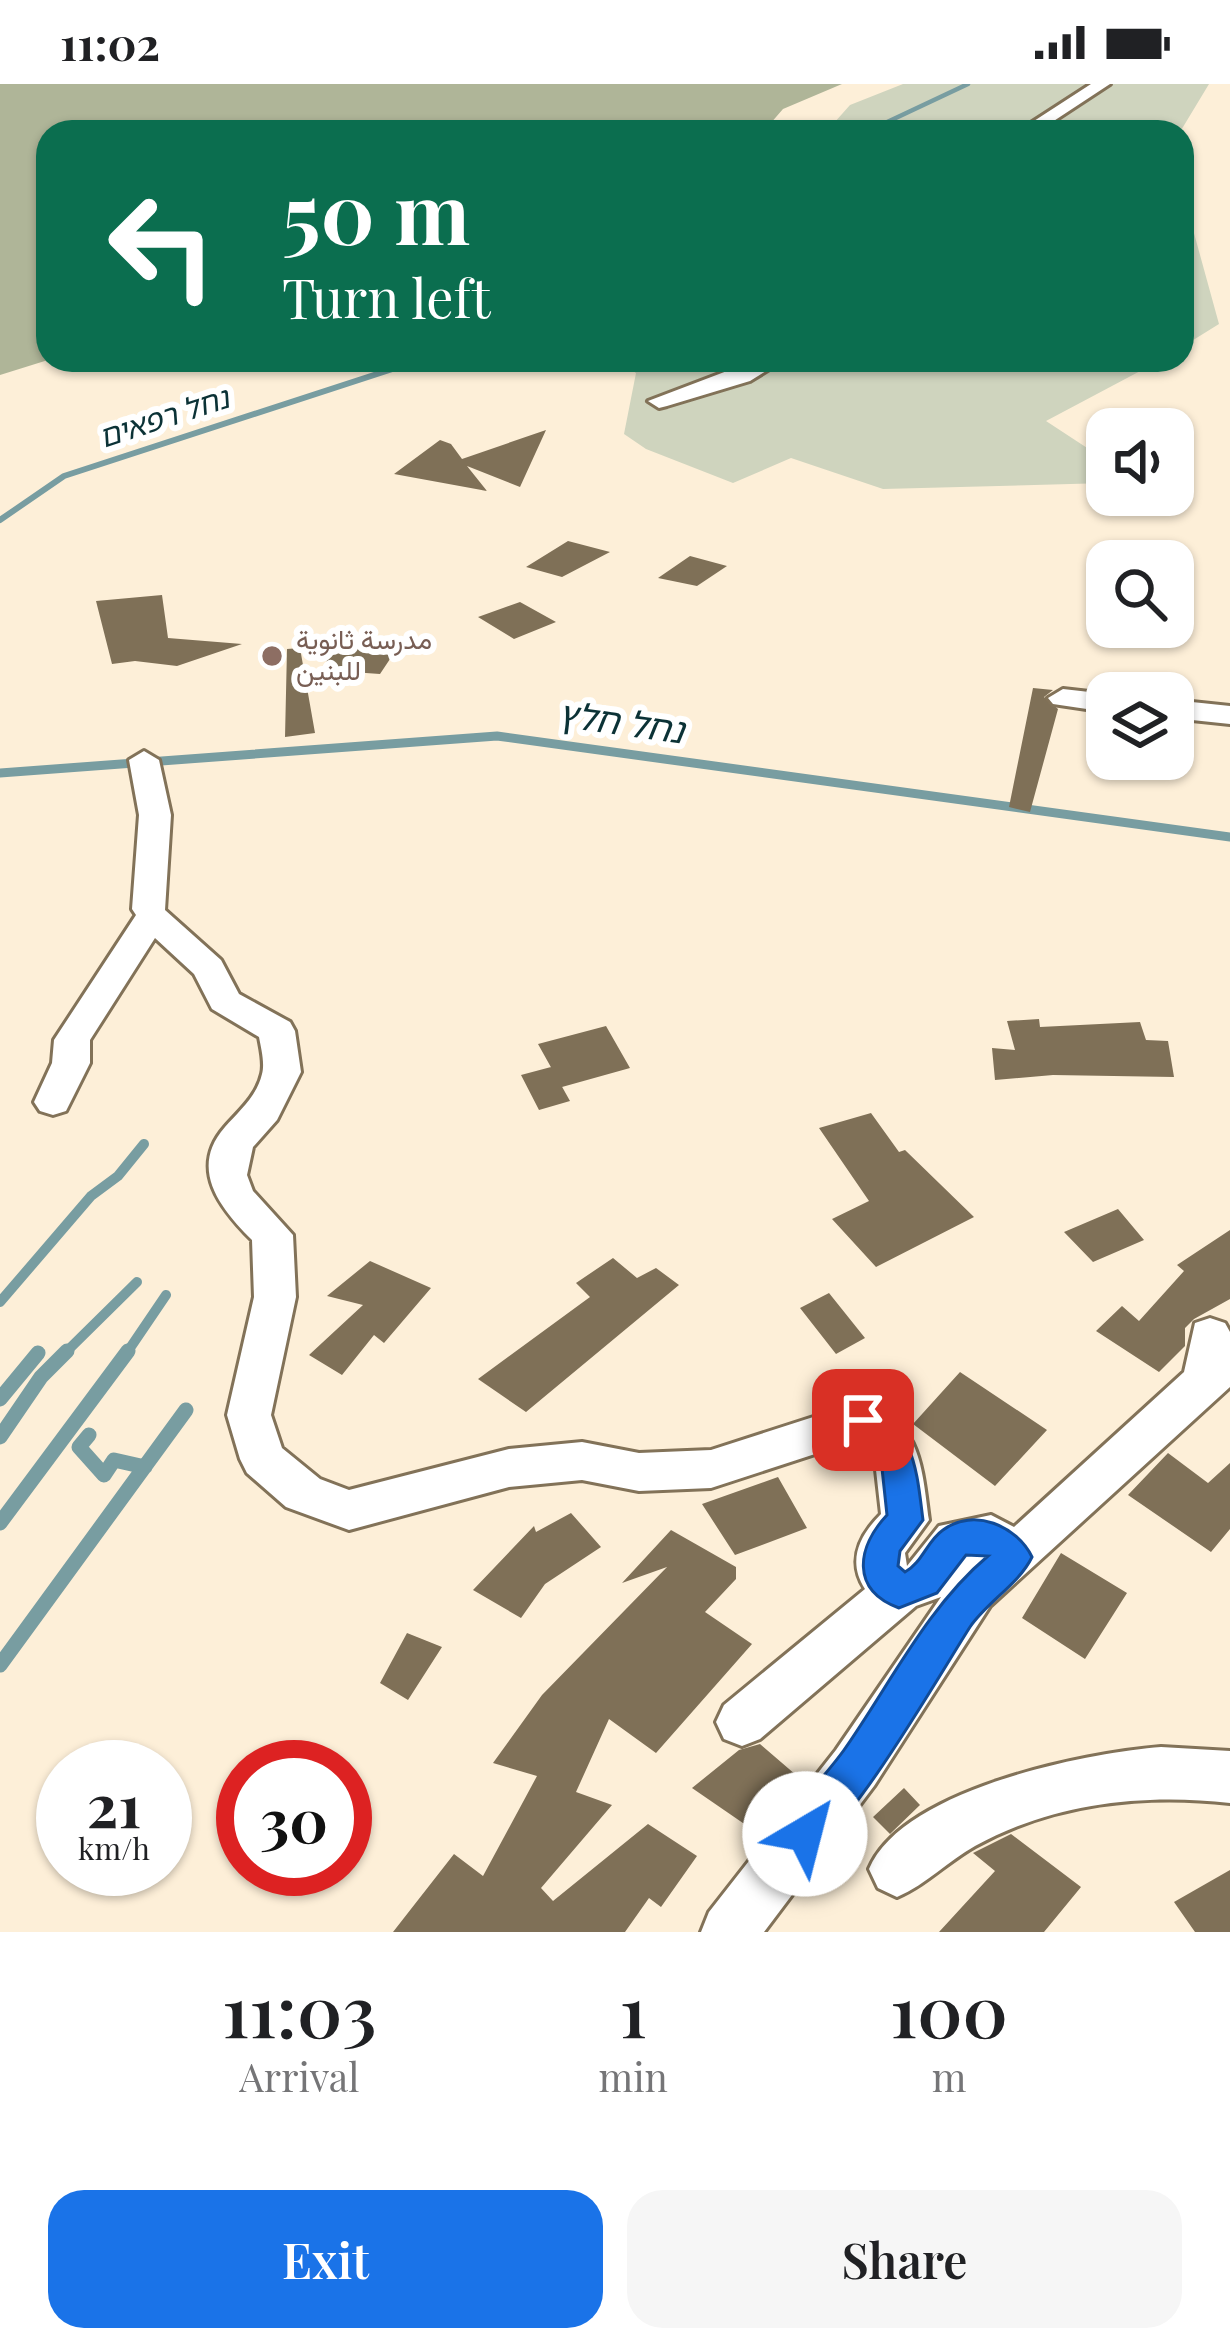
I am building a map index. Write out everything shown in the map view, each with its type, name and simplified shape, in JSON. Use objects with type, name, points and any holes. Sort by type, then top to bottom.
[{"type":"street","points":[[1044,120],[1102,84]]},
{"type":"street","points":[[659,401],[750,372]]},
{"type":"street","points":[[1063,698],[1086,701]]},
{"type":"street","points":[[1194,712],[1230,716]]},
{"type":"street","points":[[144,760],[152,782],[157,829],[148,909]]},
{"type":"street","points":[[53,1102],[71,1063],[72,1040],[152,917],[208,968],[225,1001],[277,1031],[282,1072],[263,1111],[234,1142],[227,1175],[235,1198],[272,1235],[275,1298],[249,1415],[263,1459],[303,1493],[349,1510],[509,1468],[582,1461],[639,1472],[711,1468],[863,1420],[897,1454],[905,1520],[882,1545],[879,1571],[899,1591]]},
{"type":"street","points":[[729,1932],[855,1768],[973,1592],[1215,1360]]},
{"type":"street","points":[[742,1722],[899,1591],[924,1582],[956,1541],[991,1536],[1013,1557]]},
{"type":"street","points":[[897,1869],[956,1827],[1015,1801],[1113,1777],[1188,1770],[1230,1778]]},
{"type":"green space","points":[[0,84],[842,84],[783,109],[773,120],[36,120],[36,364],[0,375]]},
{"type":"green space","points":[[903,84],[1209,84],[1187,120],[837,120],[850,105]]},
{"type":"green space","points":[[1194,233],[1219,324],[1194,340]]},
{"type":"green space","points":[[635,372],[1138,372],[1046,421],[1086,447],[1086,484],[883,489],[791,458],[733,483],[646,449],[624,434]]},
{"type":"building","points":[[546,430],[520,487],[467,466],[487,491],[394,474],[440,440],[451,444],[462,459]]},
{"type":"building","points":[[568,541],[610,552],[562,577],[526,567]]},
{"type":"building","points":[[690,556],[727,566],[697,586],[658,578]]},
{"type":"building","points":[[162,595],[168,638],[242,644],[177,666],[135,661],[112,664],[96,601]]},
{"type":"building","points":[[520,602],[556,622],[514,639],[478,617]]},
{"type":"building","points":[[335,641],[398,647],[380,674],[323,670]]},
{"type":"building","points":[[300,648],[315,733],[285,737],[287,649]]},
{"type":"building","points":[[1033,688],[1053,690],[1044,697],[1058,709],[1030,812],[1009,807]]},
{"type":"building","points":[[1039,1019],[1040,1027],[1140,1022],[1146,1040],[1168,1041],[1174,1077],[1053,1075],[995,1080],[992,1048],[1015,1050],[1007,1021]]},
{"type":"building","points":[[606,1026],[630,1068],[562,1087],[538,1044]]},
{"type":"building","points":[[551,1067],[570,1101],[539,1110],[521,1075]]},
{"type":"building","points":[[871,1113],[899,1152],[905,1150],[974,1217],[876,1267],[832,1219],[869,1201],[819,1128]]},
{"type":"building","points":[[1118,1209],[1144,1240],[1093,1262],[1064,1232]]},
{"type":"building","points":[[1230,1230],[1230,1299],[1185,1328],[1185,1346],[1159,1372],[1096,1331],[1122,1306],[1139,1321],[1184,1271],[1177,1265]]},
{"type":"building","points":[[613,1258],[637,1278],[656,1268],[679,1285],[526,1412],[478,1379],[590,1297],[576,1283]]},
{"type":"building","points":[[370,1261],[431,1288],[384,1343],[374,1335],[342,1375],[309,1355],[363,1305],[327,1296]]},
{"type":"building","points":[[829,1293],[865,1338],[836,1354],[800,1308]]},
{"type":"building","points":[[960,1372],[1047,1430],[995,1486],[913,1424]]},
{"type":"building","points":[[1168,1453],[1208,1483],[1230,1463],[1230,1529],[1211,1552],[1128,1495]]},
{"type":"building","points":[[778,1477],[807,1528],[735,1555],[702,1504]]},
{"type":"building","points":[[571,1513],[601,1547],[545,1584],[521,1618],[473,1590],[534,1526],[536,1532]]},
{"type":"building","points":[[671,1530],[736,1567],[736,1579],[705,1612],[752,1644],[656,1753],[609,1719],[576,1792],[612,1805],[541,1888],[553,1901],[648,1824],[697,1856],[661,1907],[649,1898],[625,1932],[393,1932],[454,1854],[483,1876],[537,1776],[493,1763],[542,1695],[667,1567],[622,1583]]},
{"type":"building","points":[[1061,1553],[1127,1593],[1085,1659],[1022,1618]]},
{"type":"building","points":[[407,1633],[442,1647],[408,1700],[380,1683]]},
{"type":"building","points":[[760,1744],[803,1781],[756,1832],[692,1788],[739,1750]]},
{"type":"building","points":[[904,1788],[920,1805],[890,1834],[873,1817]]},
{"type":"building","points":[[1011,1834],[1081,1887],[1044,1932],[939,1932],[995,1871],[973,1853]]},
{"type":"building","points":[[1230,1870],[1230,1932],[1195,1932],[1174,1902]]},
{"type":"waterway","name":"נחל רפאים","points":[[892,120],[968,84]]},
{"type":"waterway","name":"נחל רפאים","points":[[0,520],[64,476],[383,372]]},
{"type":"waterway","name":"נחל חלץ","points":[[0,773],[497,736],[1230,837]]},
{"type":"waterway","points":[[0,1302],[91,1196],[118,1176],[144,1144]]},
{"type":"waterway","points":[[64,1354],[137,1282]]},
{"type":"waterway","points":[[126,1354],[166,1295]]},
{"type":"waterway","points":[[64,1354],[67,1351]]},
{"type":"waterway","points":[[0,1523],[128,1351]]},
{"type":"waterway","points":[[0,1399],[38,1353]]},
{"type":"waterway","points":[[0,1437],[41,1377],[64,1354]]},
{"type":"waterway","points":[[145,1467],[186,1410]]},
{"type":"waterway","points":[[89,1435],[79,1447],[104,1475],[114,1460],[145,1467]]},
{"type":"waterway","points":[[0,1665],[145,1467]]},
{"type":"place","name":"مدرسة ثانوية للبنين","points":[[272,656]]},
{"type":"route","points":[[805,1834],[855,1768],[953,1618],[973,1592],[1013,1557],[991,1536],[956,1541],[924,1582],[899,1591],[879,1571],[882,1545],[905,1520],[897,1454],[863,1420]]}]
